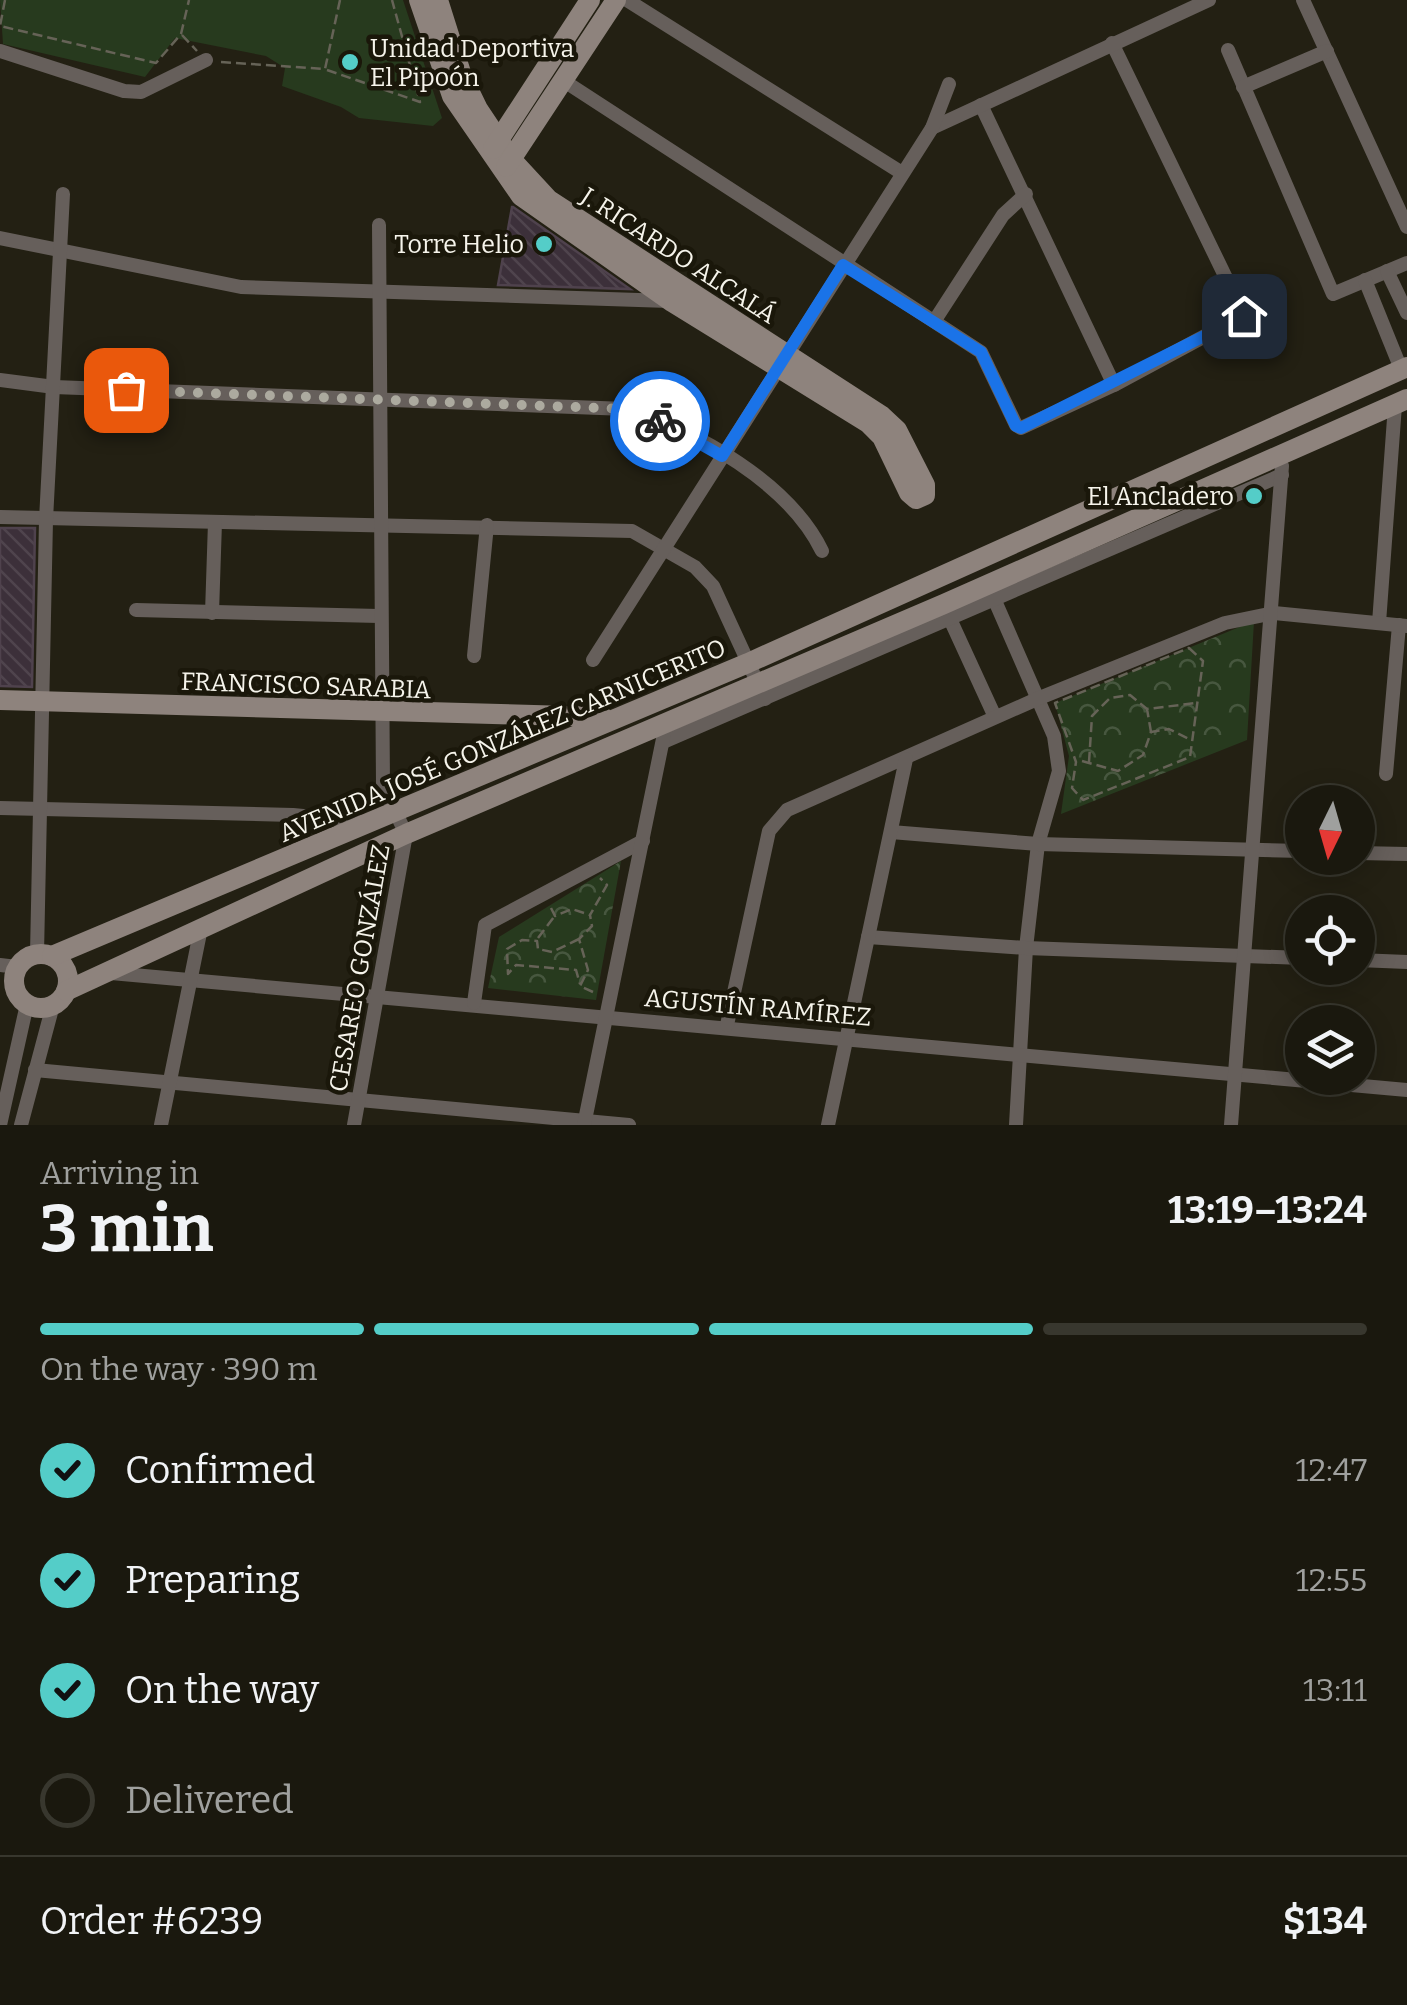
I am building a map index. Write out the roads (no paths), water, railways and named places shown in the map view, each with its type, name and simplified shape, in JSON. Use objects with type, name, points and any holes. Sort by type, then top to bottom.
[{"type":"street","name":"J. RICARDO ALCALÁ","points":[[419,0],[452,96],[500,157],[549,200],[700,300],[783,361],[868,423],[882,437],[909,493],[916,498],[926,495],[926,485],[897,430],[859,399],[783,361],[672,302],[521,196],[500,157],[462,76],[438,0]]},
{"type":"street","points":[[500,157],[590,0]]},
{"type":"street","points":[[500,157],[564,81],[616,0]]},
{"type":"street","points":[[627,0],[902,172]]},
{"type":"street","points":[[932,128],[1208,0]]},
{"type":"street","points":[[1304,0],[1407,227]]},
{"type":"street","points":[[1112,43],[1261,350]]},
{"type":"street","points":[[1228,50],[1332,294],[1407,263]]},
{"type":"street","points":[[0,51],[141,92],[206,60]]},
{"type":"street","points":[[1244,87],[1327,51]]},
{"type":"street","points":[[564,81],[981,352],[1016,426],[1026,427],[1114,385],[1244,316]]},
{"type":"street","points":[[594,660],[932,128],[949,84]]},
{"type":"street","points":[[981,105],[1114,385]]},
{"type":"street","points":[[45,955],[39,808],[46,520],[63,194]]},
{"type":"street","points":[[935,320],[1003,215],[1026,194]]},
{"type":"street","name":"CESAREO GONZÁLEZ","points":[[354,1125],[406,834],[383,786],[379,224]]},
{"type":"street","points":[[0,238],[241,287],[700,300]]},
{"type":"street","points":[[1387,271],[1407,313]]},
{"type":"street","points":[[1365,280],[1403,360]]},
{"type":"street","name":"AVENIDA JOSÉ GONZÁLEZ CARNICERITO","points":[[45,955],[394,814],[610,717],[748,663],[1403,360]]},
{"type":"street","points":[[0,380],[54,387],[626,409],[653,417],[788,499],[822,550]]},
{"type":"street","points":[[1379,623],[1401,402]]},
{"type":"street","name":"AVENIDA JOSÉ GONZÁLEZ CARNICERITO","points":[[60,998],[106,972],[406,834],[667,719],[761,692],[1282,465],[1401,402]]},
{"type":"street","points":[[1232,1125],[1274,613],[1282,465]]},
{"type":"street","points":[[0,517],[616,528],[666,548],[695,567],[712,586],[761,692]]},
{"type":"street","points":[[212,612],[215,522]]},
{"type":"street","points":[[474,656],[486,524]]},
{"type":"street","points":[[663,742],[761,692],[950,619],[993,591],[1054,736],[1058,771],[1038,844],[1026,948],[1016,1125]]},
{"type":"street","points":[[136,610],[379,616]]},
{"type":"street","points":[[728,1025],[769,831],[776,818],[1037,699],[1225,623],[1274,613],[1403,625],[1386,774]]},
{"type":"street","points":[[950,619],[995,718]]},
{"type":"street","name":"FRANCISCO SARABIA","points":[[0,700],[610,717]]},
{"type":"street","points":[[585,1123],[667,719]]},
{"type":"street","points":[[828,1125],[906,759]]},
{"type":"street","points":[[0,808],[293,815],[370,823]]},
{"type":"street","points":[[892,832],[1038,844],[1285,850]]},
{"type":"street","points":[[474,1003],[485,925],[643,841]]},
{"type":"street","points":[[1375,853],[1407,854]]},
{"type":"street","points":[[161,1125],[200,928]]},
{"type":"street","points":[[868,936],[1026,948],[1285,957]]},
{"type":"street","points":[[27,1004],[17,994],[9,966],[45,955]]},
{"type":"street","points":[[22,1125],[66,970],[45,955]]},
{"type":"street","points":[[1375,961],[1407,962]]},
{"type":"street","name":"AGUSTÍN RAMÍREZ","points":[[106,972],[728,1025],[1407,1090]]},
{"type":"street","points":[[27,1004],[60,998]]},
{"type":"street","points":[[0,1125],[6,1070],[27,1004]]},
{"type":"street","points":[[35,1070],[629,1125]]},
{"type":"place","name":"Unidad Deportiva El Pipoón","points":[[350,62]]},
{"type":"place","name":"Torre Helio","points":[[544,244]]},
{"type":"place","name":"El Ancladero","points":[[1254,496]]}]
